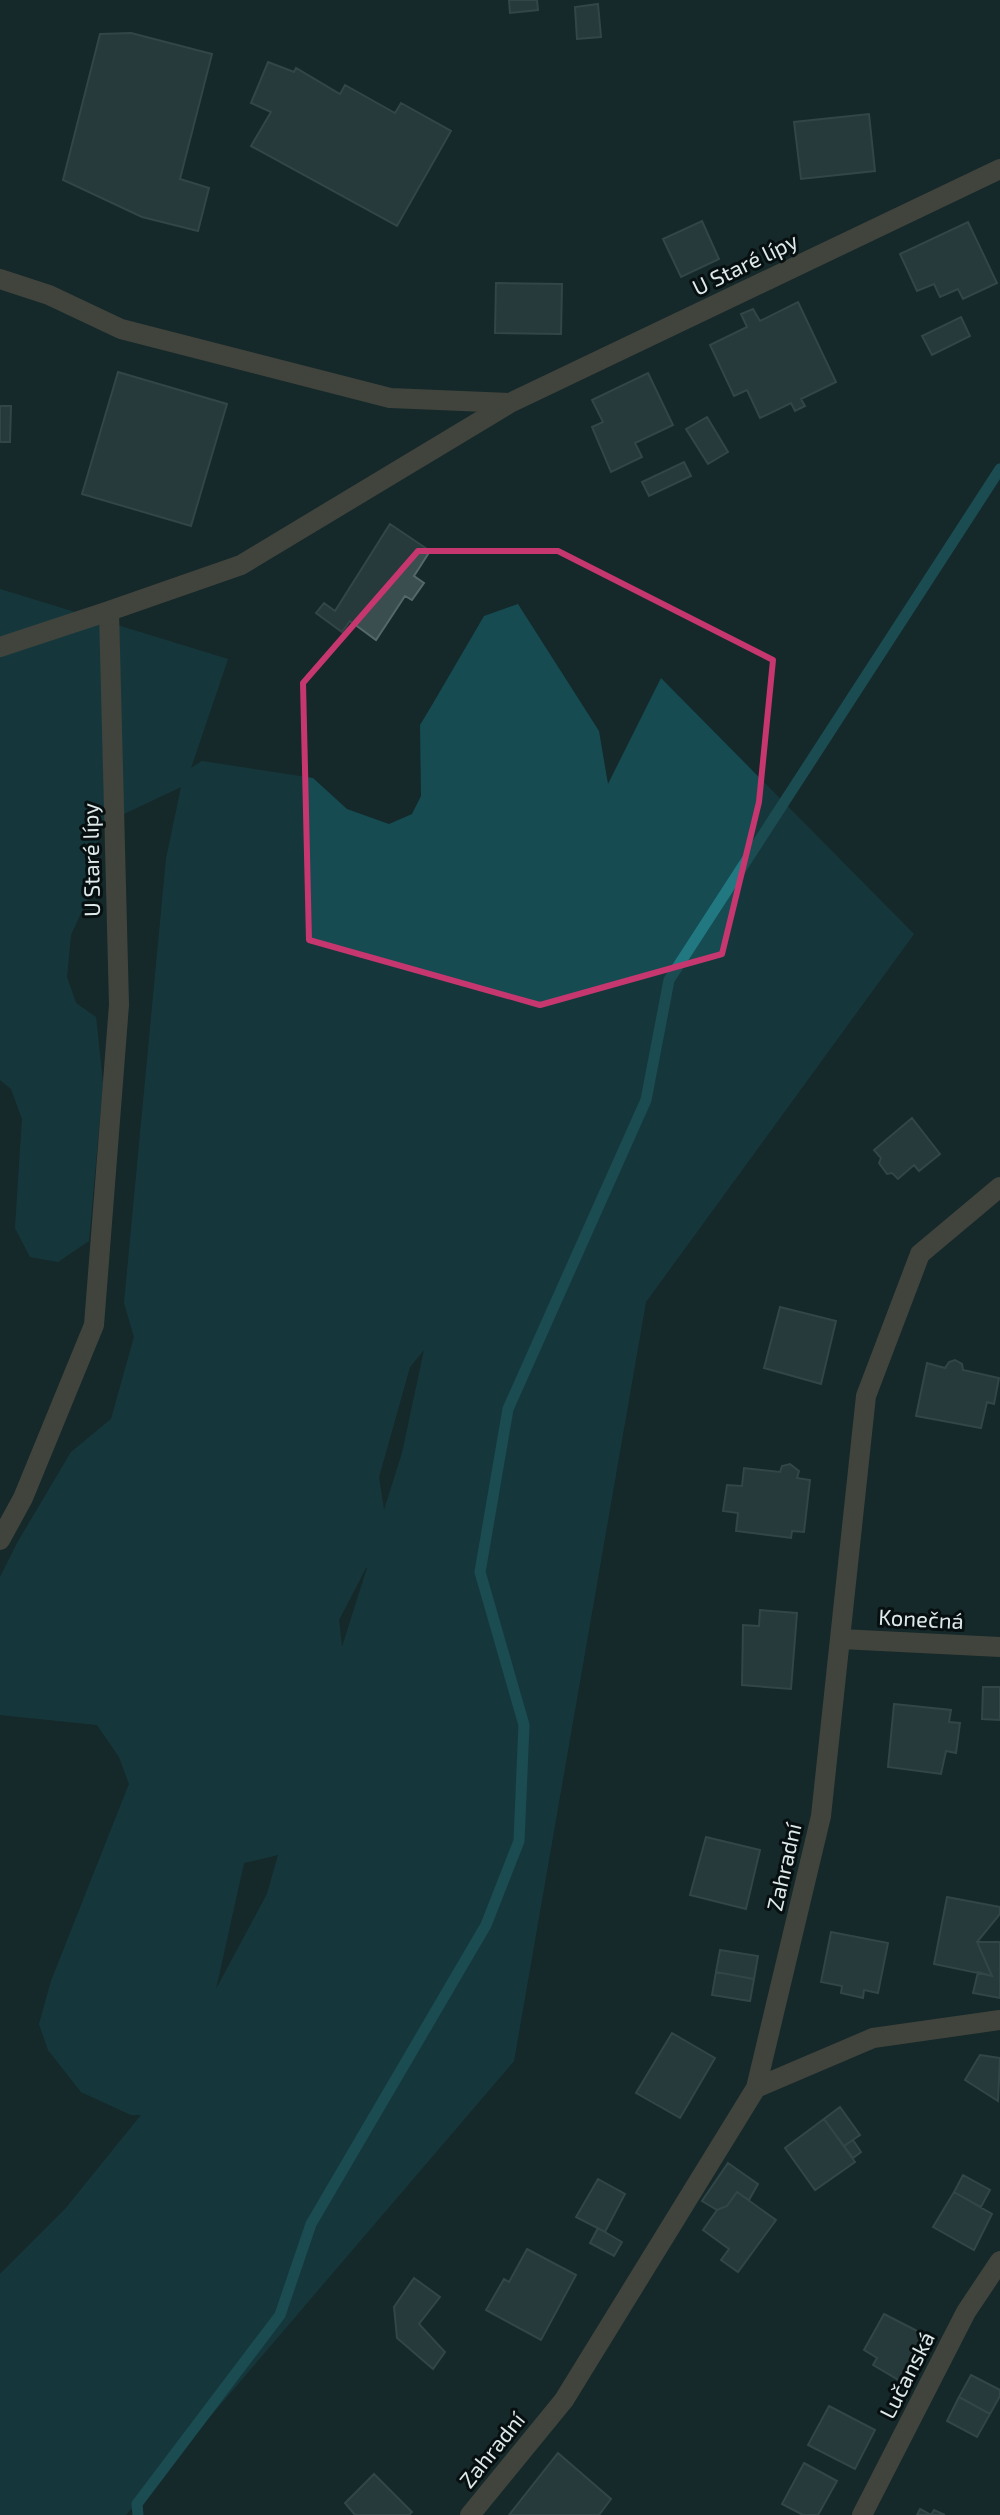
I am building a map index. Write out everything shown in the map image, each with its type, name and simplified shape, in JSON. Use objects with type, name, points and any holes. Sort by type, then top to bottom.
[{"type":"street","name":"U Staré lípy","points":[[0,1540],[23,1498],[94,1325],[119,1005],[109,611],[241,565],[510,403],[1000,169]]},
{"type":"street","name":"U Staré lípy","points":[[0,279],[49,295],[121,329],[390,398],[510,403]]},
{"type":"street","points":[[0,647],[109,611]]},
{"type":"street","name":"Zahradní","points":[[470,2515],[564,2400],[756,2088],[821,1816],[866,1396],[920,1254],[1000,1187]]},
{"type":"street","name":"Konečná","points":[[841,1639],[1000,1647]]},
{"type":"street","points":[[756,2088],[873,2038],[1000,2020]]},
{"type":"street","name":"Lučanská","points":[[862,2515],[966,2312],[1000,2261]]},
{"type":"highlighted area","points":[[418,551],[558,551],[773,660],[759,802],[722,954],[540,1005],[309,940],[303,683]]},
{"type":"shaded area","points":[[0,589],[228,659],[191,768],[202,761],[313,778],[347,809],[389,824],[412,814],[421,796],[420,725],[484,616],[518,604],[599,731],[608,784],[661,678],[914,934],[646,1302],[514,2061],[126,2515],[0,2515],[0,2274],[65,2209],[141,2115],[131,2115],[81,2092],[48,2050],[39,2024],[51,1981],[129,1784],[119,1757],[97,1725],[0,1715],[0,1577],[71,1452],[111,1419],[134,1337],[124,1303],[166,859],[181,787],[88,831],[100,843],[91,891],[71,935],[67,977],[76,1003],[96,1017],[103,1083],[89,1241],[58,1262],[30,1257],[15,1228],[22,1119],[11,1089],[0,1080]],"holes":[[[424,1350],[402,1453],[384,1510],[379,1477],[410,1367]],[[366,1568],[367,1568],[342,1647],[339,1620]],[[278,1855],[267,1894],[216,1989],[244,1863]]]},
{"type":"building","points":[[509,0],[537,0],[538,10],[510,13]]},
{"type":"building","points":[[598,4],[601,37],[577,39],[575,7]]},
{"type":"building","points":[[131,33],[212,54],[180,179],[209,188],[198,231],[142,217],[63,180],[100,34]]},
{"type":"building","points":[[268,62],[294,72],[296,68],[340,94],[345,85],[395,113],[401,103],[451,131],[397,226],[251,146],[271,112],[251,103]]},
{"type":"building","points":[[869,114],[875,171],[801,179],[794,122]]},
{"type":"building","points":[[702,221],[719,259],[681,277],[663,239]]},
{"type":"building","points":[[968,222],[997,283],[963,299],[958,289],[940,297],[934,284],[917,291],[900,254]]},
{"type":"building","points":[[496,283],[562,284],[561,334],[495,333]]},
{"type":"building","points":[[798,302],[836,382],[801,399],[805,406],[795,411],[791,403],[760,418],[747,390],[734,396],[710,345],[747,327],[741,314],[753,309],[760,321]]},
{"type":"building","points":[[961,317],[970,336],[932,355],[922,336]]},
{"type":"building","points":[[118,372],[227,404],[191,526],[82,494]]},
{"type":"building","points":[[648,373],[673,425],[635,443],[642,457],[611,472],[592,427],[603,422],[592,400]]},
{"type":"building","points":[[0,406],[11,406],[10,442],[0,442]]},
{"type":"building","points":[[707,417],[728,452],[708,464],[686,429]]},
{"type":"building","points":[[684,462],[691,476],[649,496],[642,482]]},
{"type":"building","points":[[390,524],[430,551],[414,576],[424,583],[412,600],[405,596],[376,640],[350,621],[342,632],[316,613],[324,603],[335,611]]},
{"type":"building","points":[[912,1118],[940,1154],[919,1171],[914,1165],[898,1179],[892,1173],[887,1174],[874,1150]]},
{"type":"building","points":[[780,1307],[836,1321],[821,1384],[764,1368]]},
{"type":"building","points":[[955,1360],[962,1364],[963,1370],[999,1378],[994,1404],[987,1402],[981,1428],[916,1416],[927,1363],[945,1368]]},
{"type":"building","points":[[790,1464],[799,1471],[797,1478],[810,1480],[804,1532],[792,1531],[791,1538],[736,1531],[738,1513],[723,1511],[727,1485],[742,1486],[744,1468],[780,1472],[782,1466]]},
{"type":"building","points":[[760,1610],[797,1613],[791,1689],[742,1685],[743,1625],[759,1626]]},
{"type":"building","points":[[983,1687],[1000,1687],[1000,1720],[982,1719]]},
{"type":"building","points":[[894,1704],[951,1710],[949,1722],[960,1723],[956,1753],[946,1751],[941,1774],[888,1767]]},
{"type":"building","points":[[706,1837],[760,1850],[746,1909],[690,1895]]},
{"type":"building","points":[[947,1897],[1000,1907],[1000,1914],[977,1942],[992,1976],[934,1964]]},
{"type":"building","points":[[831,1932],[888,1943],[878,1993],[864,1990],[863,1998],[841,1993],[842,1986],[821,1982]]},
{"type":"building","points":[[977,1942],[1000,1942],[1000,1998],[973,1993],[978,1972],[992,1976]]},
{"type":"building","points":[[720,1950],[758,1956],[754,1979],[716,1972]]},
{"type":"building","points":[[716,1972],[754,1979],[750,2001],[712,1995]]},
{"type":"building","points":[[672,2033],[715,2058],[680,2118],[636,2093]]},
{"type":"building","points":[[980,2055],[1000,2058],[998,2101],[965,2080]]},
{"type":"building","points":[[840,2107],[860,2135],[844,2146],[824,2119]]},
{"type":"building","points":[[824,2119],[855,2162],[815,2190],[785,2148]]},
{"type":"building","points":[[853,2140],[861,2152],[853,2158],[844,2146]]},
{"type":"building","points":[[728,2163],[758,2184],[749,2200],[737,2192],[727,2206],[717,2210],[702,2201]]},
{"type":"building","points":[[963,2175],[990,2190],[981,2207],[954,2192]]},
{"type":"building","points":[[598,2179],[625,2194],[605,2232],[576,2217]]},
{"type":"building","points":[[737,2192],[776,2220],[738,2272],[721,2260],[729,2249],[703,2230],[717,2210],[727,2206]]},
{"type":"building","points":[[954,2192],[992,2214],[974,2250],[933,2227]]},
{"type":"building","points":[[598,2228],[622,2242],[614,2256],[590,2243]]},
{"type":"building","points":[[527,2249],[576,2275],[541,2340],[486,2310],[504,2279],[509,2282]]},
{"type":"building","points":[[414,2278],[440,2297],[419,2324],[445,2352],[433,2369],[397,2338],[394,2307]]},
{"type":"building","points":[[884,2314],[927,2336],[902,2382],[873,2365],[877,2358],[864,2350]]},
{"type":"building","points":[[971,2375],[1000,2390],[990,2414],[959,2397]]},
{"type":"building","points":[[959,2397],[990,2414],[977,2437],[947,2421]]},
{"type":"building","points":[[829,2406],[875,2430],[855,2469],[808,2445]]},
{"type":"building","points":[[558,2453],[611,2499],[599,2515],[509,2515]]},
{"type":"building","points":[[804,2463],[837,2481],[818,2515],[803,2515],[782,2504]]},
{"type":"building","points":[[374,2474],[412,2512],[409,2515],[355,2515],[345,2503]]},
{"type":"building","points":[[920,2509],[931,2515],[917,2515]]},
{"type":"waterway","points":[[138,2515],[137,2504],[280,2315],[311,2224],[486,1925],[519,1841],[524,1725],[480,1572],[508,1409],[646,1100],[669,980],[1000,469]]}]
